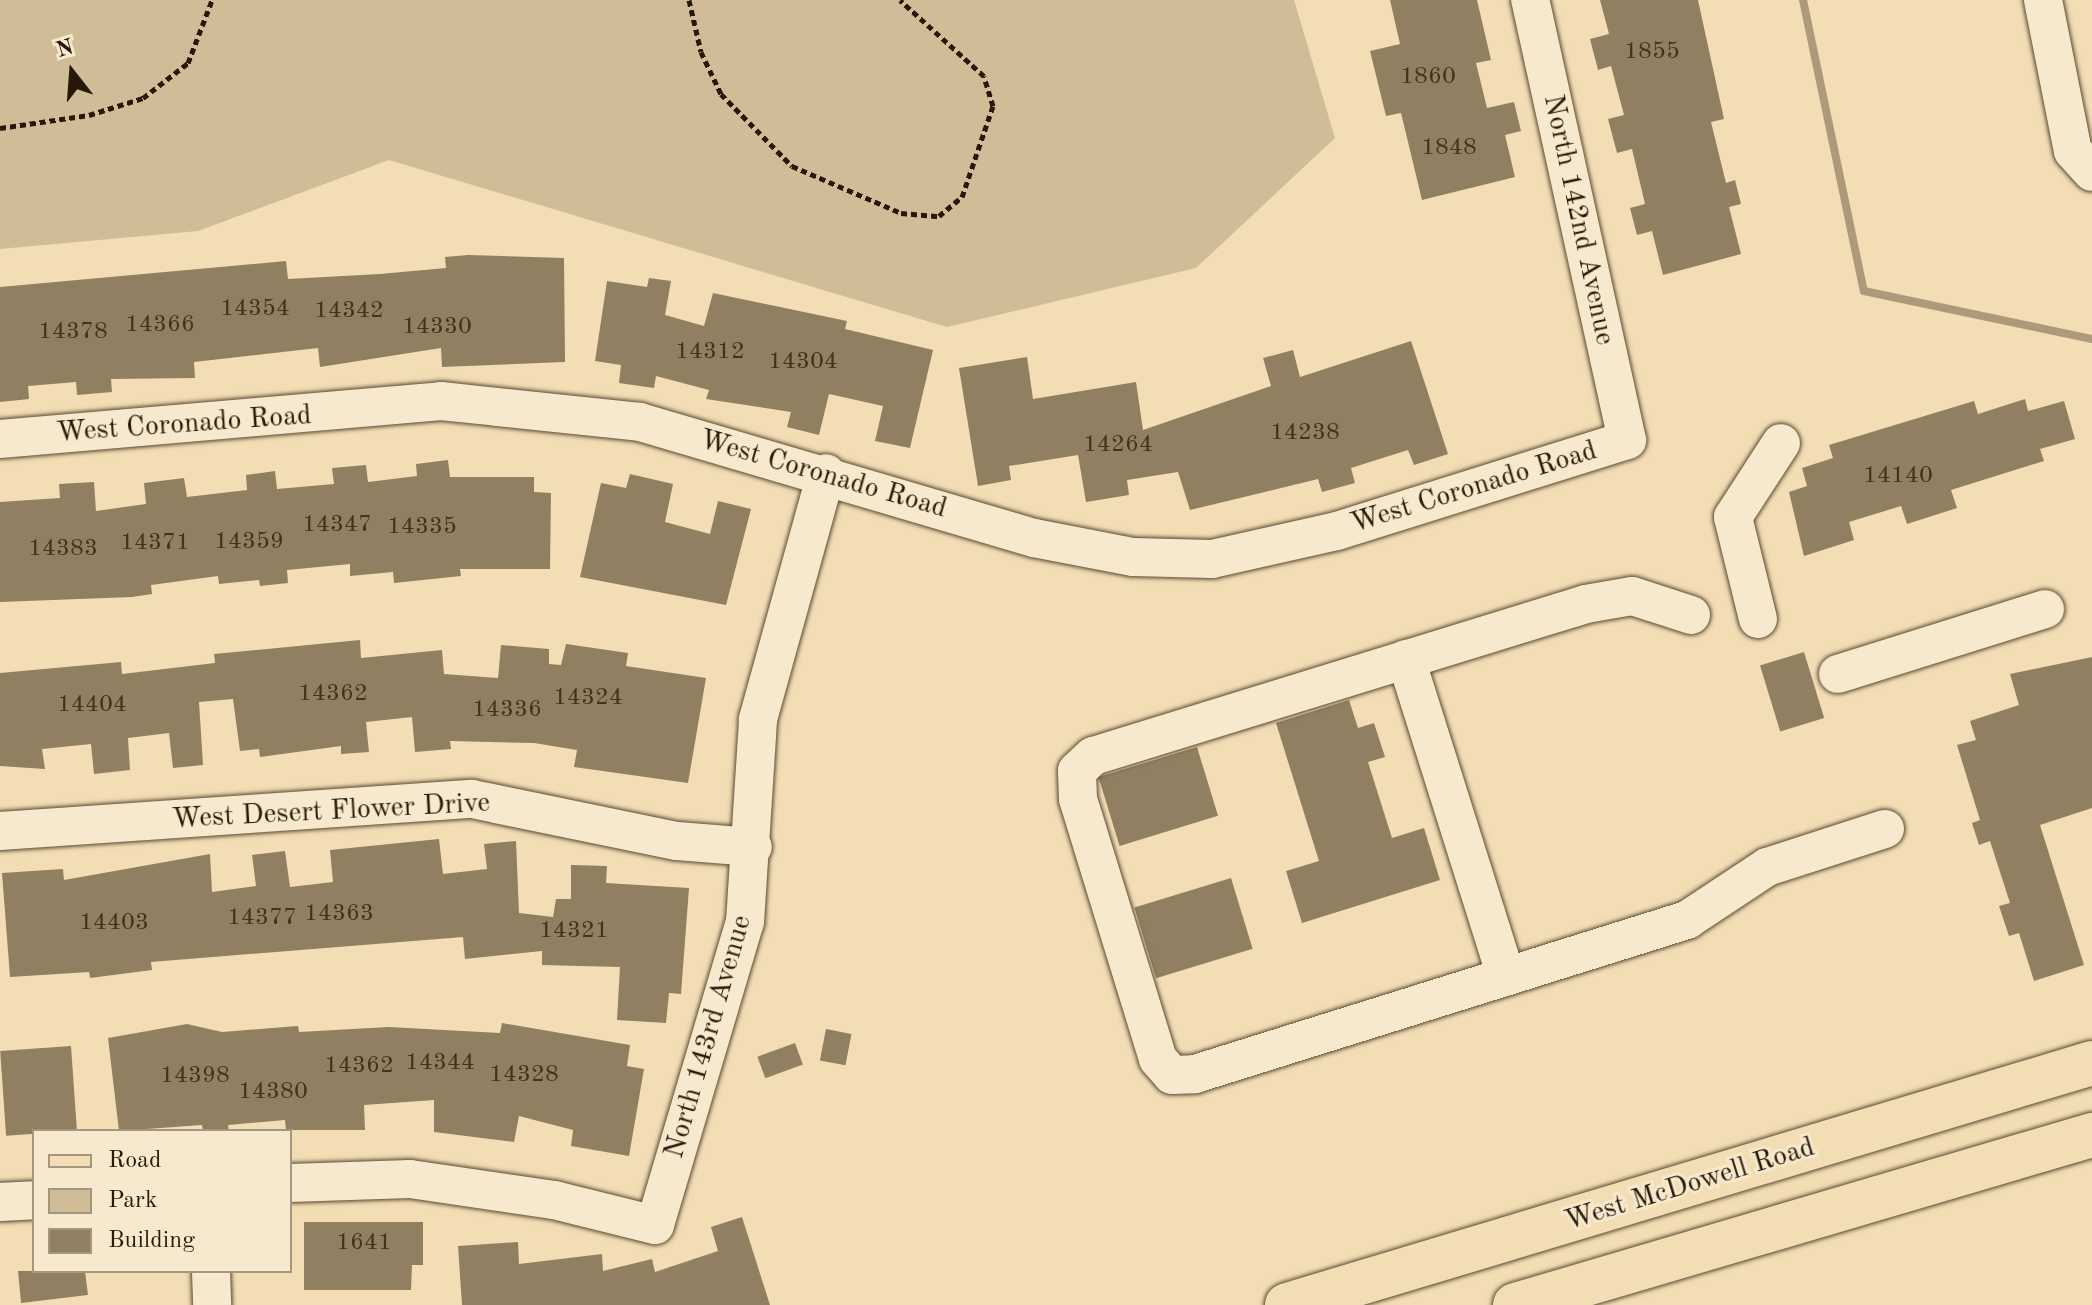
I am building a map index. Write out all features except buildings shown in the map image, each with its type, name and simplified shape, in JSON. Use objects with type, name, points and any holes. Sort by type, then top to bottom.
[{"type":"main road","name":"West McDowell Road","points":[[1287,1305],[1358,1295],[2092,1063]]},
{"type":"main road","points":[[1969,1101],[1989,1164]]},
{"type":"main road","points":[[1515,1305],[2092,1135]]},
{"type":"street","name":"North 142nd Avenue","points":[[1530,0],[1627,440]]},
{"type":"street","points":[[2043,0],[2073,151],[2092,172]]},
{"type":"street","name":"West Coronado Road","points":[[0,439],[441,401],[640,422],[826,473],[1034,538],[1133,557],[1212,559],[1337,531],[1627,440]]},
{"type":"street","points":[[1758,619],[1733,517],[1781,443]]},
{"type":"street","name":"North 143rd Avenue","points":[[292,1183],[410,1179],[554,1200],[655,1225],[745,922],[753,847],[758,719],[826,473]]},
{"type":"street","points":[[1691,615],[1632,596],[1406,659],[1093,756],[1077,771],[1078,799],[1158,1059],[1172,1075],[1195,1074],[1687,920],[1767,867],[1885,829]]},
{"type":"street","points":[[1838,674],[2045,609]]},
{"type":"street","points":[[1406,659],[1506,977]]},
{"type":"street","name":"West Desert Flower Drive","points":[[0,831],[472,799],[677,841],[753,847]]},
{"type":"street","points":[[0,1202],[32,1200]]},
{"type":"street","points":[[211,1273],[212,1305]]},
{"type":"path","points":[[0,128],[89,115],[143,98],[188,63],[212,0]]},
{"type":"path","points":[[689,0],[701,52],[721,94],[792,166],[901,213],[939,216],[962,197],[993,106],[984,76],[900,0]]},
{"type":"green space","points":[[0,0],[1294,0],[1335,138],[1196,268],[947,327],[389,160],[198,231],[0,249]]},
{"type":"waterway","points":[[1803,0],[1864,291],[2092,339]]}]
